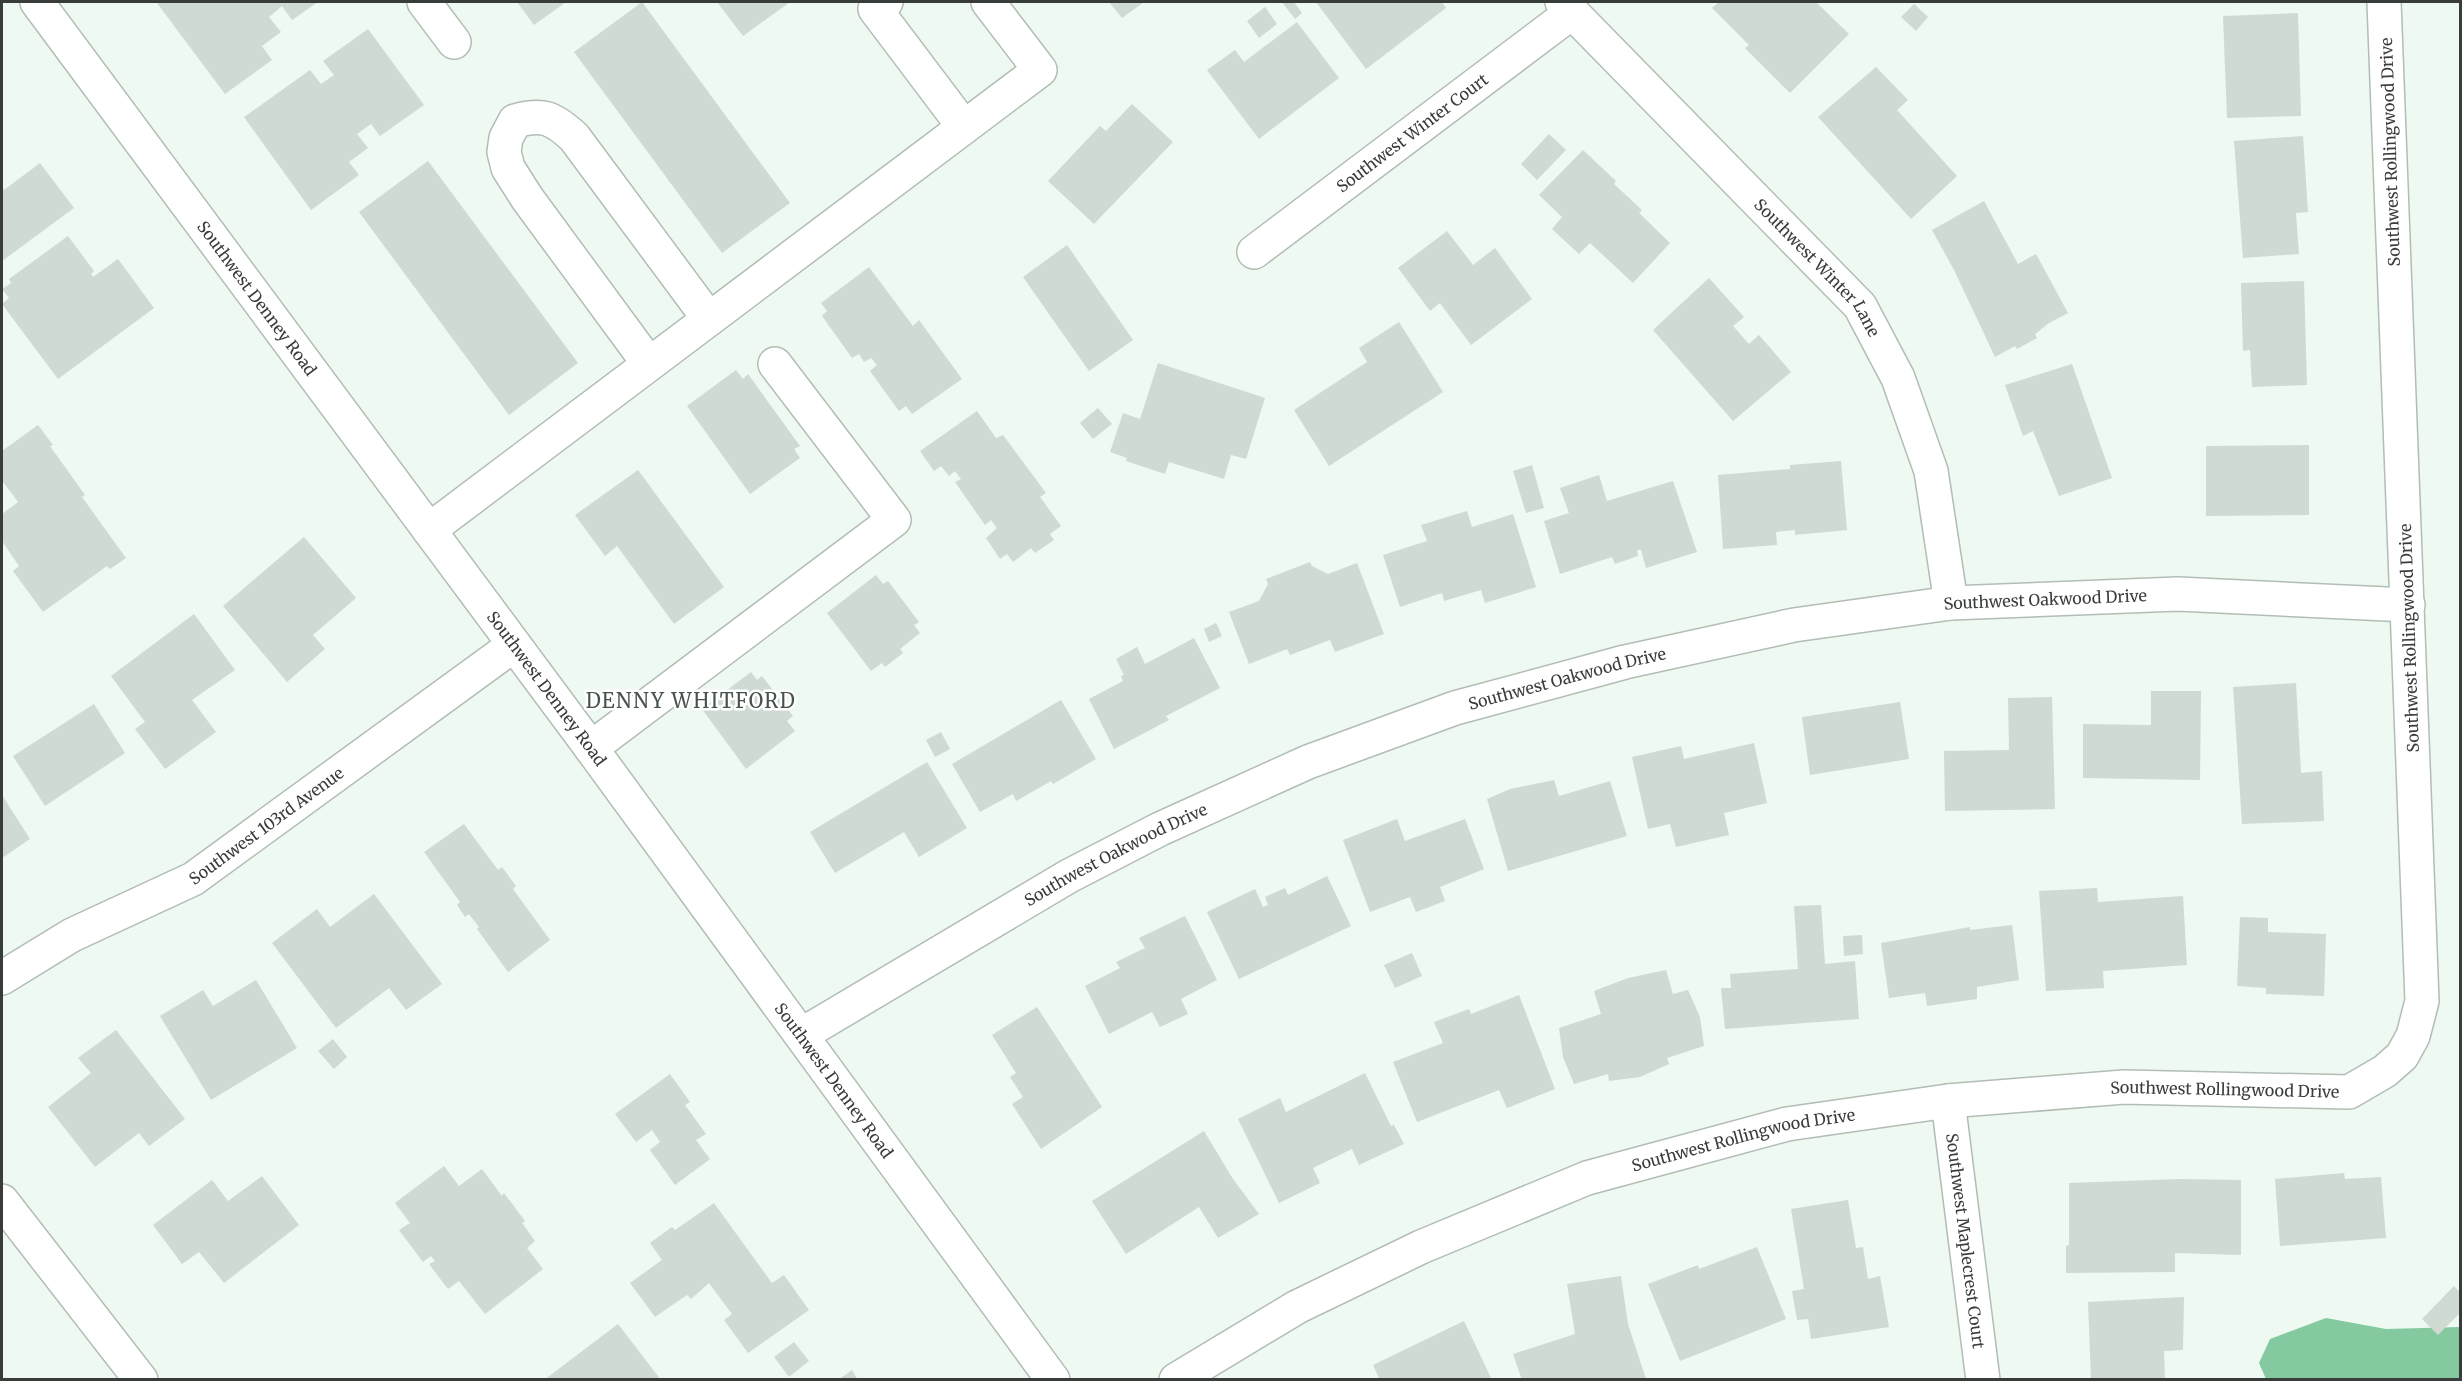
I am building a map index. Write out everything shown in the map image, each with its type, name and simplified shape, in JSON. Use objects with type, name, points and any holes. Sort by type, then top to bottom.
[{"type":"street","name":"Southwest Denney Road","points":[[37,2],[591,748],[1053,1380]]},
{"type":"street","points":[[424,2],[454,42]]},
{"type":"street","points":[[886,2],[876,9],[964,127]]},
{"type":"street","points":[[429,530],[1040,70],[988,2]]},
{"type":"street","name":"Southwest Rollingwood Drive","points":[[1176,1380],[1297,1307],[1421,1247],[1587,1178],[1787,1124],[1948,1101],[2124,1087],[2349,1092],[2385,1071],[2402,1056],[2413,1036],[2422,1001],[2384,2]]},
{"type":"street","name":"Southwest Winter Court","points":[[1254,252],[1566,7]]},
{"type":"street","name":"Southwest Winter Lane","points":[[1566,7],[1860,306],[1899,378],[1931,471],[1951,603]]},
{"type":"street","points":[[649,364],[527,198],[508,168],[504,152],[506,138],[515,121],[531,116],[543,117],[556,122],[574,138],[709,319]]},
{"type":"street","points":[[591,748],[894,520],[775,364]]},
{"type":"street","name":"Southwest Oakwood Drive","points":[[801,1035],[1070,876],[1160,830],[1308,762],[1455,708],[1625,662],[1794,624],[1951,603],[2178,594],[2408,605]]},
{"type":"street","name":"Southwest 103rd Avenue","points":[[2,978],[72,935],[193,879],[514,645]]},
{"type":"street","name":"Southwest Maplecrest Court","points":[[1948,1101],[1983,1380]]},
{"type":"street","points":[[2,1201],[141,1380]]},
{"type":"green space","points":[[2326,1318],[2386,1329],[2460,1327],[2460,1379],[2266,1379],[2259,1363],[2270,1339]]},
{"type":"building","points":[[158,2],[318,2],[292,20],[282,6],[269,17],[281,32],[262,46],[272,60],[225,94]]},
{"type":"building","points":[[517,2],[566,2],[534,25]]},
{"type":"building","points":[[642,2],[790,203],[722,253],[574,52]]},
{"type":"building","points":[[717,2],[790,2],[743,36]]},
{"type":"building","points":[[1109,2],[1144,2],[1122,18]]},
{"type":"building","points":[[1282,2],[1294,2],[1302,13],[1295,19]]},
{"type":"building","points":[[1316,2],[1442,2],[1446,8],[1366,69]]},
{"type":"building","points":[[1719,2],[1816,2],[1849,34],[1790,93],[1745,48],[1749,45],[1712,8]]},
{"type":"building","points":[[1914,4],[1928,17],[1916,31],[1901,17]]},
{"type":"building","points":[[1265,7],[1277,24],[1259,38],[1247,21]]},
{"type":"building","points":[[2298,13],[2301,116],[2227,118],[2223,16]]},
{"type":"building","points":[[1297,22],[1339,78],[1259,139],[1207,70],[1235,50],[1244,62]]},
{"type":"building","points":[[368,29],[424,105],[380,136],[371,124],[357,134],[368,148],[349,162],[359,175],[311,210],[244,117],[310,70],[321,84],[334,75],[323,61]]},
{"type":"building","points":[[1876,67],[1908,100],[1897,110],[1957,176],[1911,219],[1818,117]]},
{"type":"building","points":[[1132,104],[1173,142],[1094,224],[1048,181],[1100,126],[1106,131]]},
{"type":"building","points":[[1549,134],[1566,150],[1537,180],[1521,164]]},
{"type":"building","points":[[2303,136],[2308,212],[2296,213],[2299,254],[2243,258],[2234,141]]},
{"type":"building","points":[[1583,150],[1616,181],[1614,184],[1642,210],[1639,213],[1670,243],[1633,283],[1590,243],[1579,254],[1552,229],[1562,217],[1539,195]]},
{"type":"building","points":[[428,161],[578,363],[509,415],[359,212]]},
{"type":"building","points":[[40,163],[74,208],[2,261],[2,187],[4,190]]},
{"type":"building","points":[[1984,201],[2018,264],[2036,254],[2068,313],[2035,334],[2037,338],[1995,357],[1954,270],[1932,230]]},
{"type":"building","points":[[1447,231],[1473,265],[1495,248],[1532,299],[1471,345],[1440,303],[1430,311],[1398,268]]},
{"type":"building","points":[[68,236],[94,271],[91,274],[93,277],[118,259],[154,308],[58,379],[2,304],[9,298],[2,289],[11,283],[9,279]]},
{"type":"building","points":[[1067,245],[1133,340],[1089,371],[1023,277]]},
{"type":"building","points":[[869,267],[913,326],[919,320],[962,379],[912,414],[906,406],[899,411],[870,371],[877,365],[871,358],[864,362],[859,354],[852,358],[822,316],[827,311],[821,303]]},
{"type":"building","points":[[1709,278],[1744,317],[1733,326],[1749,344],[1759,335],[1791,372],[1733,421],[1653,330]]},
{"type":"building","points":[[2304,281],[2307,385],[2252,387],[2250,350],[2243,351],[2241,283]]},
{"type":"building","points":[[1399,322],[1443,392],[1329,466],[1294,410],[1367,362],[1359,348]]},
{"type":"building","points":[[1158,363],[1265,398],[1246,459],[1231,455],[1224,479],[1169,462],[1165,474],[1126,461],[1127,458],[1110,452],[1123,413],[1140,419]]},
{"type":"building","points":[[2072,364],[2112,478],[2059,496],[2033,431],[2023,436],[2005,385]]},
{"type":"building","points":[[736,370],[743,379],[748,374],[800,446],[794,449],[800,458],[750,494],[687,406]]},
{"type":"building","points":[[1098,408],[1112,424],[1093,439],[1080,423]]},
{"type":"building","points":[[977,411],[996,438],[1003,435],[1046,493],[1040,497],[1061,526],[1050,534],[1054,540],[1035,553],[1031,548],[1013,562],[1007,554],[1000,559],[986,538],[997,528],[991,520],[985,525],[955,482],[961,479],[955,471],[949,476],[941,466],[934,471],[920,451]]},
{"type":"building","points":[[38,425],[85,495],[82,497],[126,558],[110,569],[107,566],[43,612],[13,571],[19,566],[2,541],[2,514],[18,502],[2,483],[2,451]]},
{"type":"building","points":[[2309,445],[2309,515],[2206,516],[2206,446]]},
{"type":"building","points":[[1841,461],[1847,530],[1795,535],[1795,530],[1776,532],[1777,545],[1723,549],[1718,475],[1790,469],[1790,465]]},
{"type":"building","points":[[1532,465],[1544,508],[1526,513],[1513,471]]},
{"type":"building","points":[[638,470],[724,587],[674,624],[617,546],[605,556],[575,515]]},
{"type":"building","points":[[1599,475],[1607,501],[1673,481],[1697,552],[1646,568],[1641,550],[1637,550],[1638,556],[1615,564],[1612,557],[1560,574],[1544,521],[1569,513],[1560,488]]},
{"type":"building","points":[[1467,511],[1472,527],[1513,514],[1536,587],[1485,603],[1481,590],[1444,601],[1442,593],[1400,607],[1383,555],[1427,541],[1421,525]]},
{"type":"building","points":[[304,537],[356,598],[313,635],[325,649],[287,682],[223,606]]},
{"type":"building","points":[[1310,562],[1312,566],[1328,574],[1357,563],[1384,634],[1335,652],[1330,640],[1290,655],[1287,649],[1249,664],[1229,612],[1259,601],[1268,584],[1266,579]]},
{"type":"building","points":[[876,575],[883,584],[888,581],[919,622],[914,625],[920,633],[900,649],[903,653],[885,667],[882,663],[871,671],[827,613]]},
{"type":"building","points":[[194,614],[235,670],[192,700],[216,732],[165,769],[135,729],[145,722],[111,676]]},
{"type":"building","points":[[1216,623],[1222,636],[1209,642],[1204,629]]},
{"type":"building","points":[[1194,638],[1220,688],[1166,716],[1169,720],[1114,749],[1089,699],[1123,681],[1121,676],[1124,675],[1116,659],[1137,647],[1145,664]]},
{"type":"building","points":[[751,672],[757,680],[762,676],[793,716],[787,721],[795,731],[746,769],[702,709]]},
{"type":"building","points":[[2296,683],[2301,773],[2322,771],[2324,821],[2242,824],[2233,687]]},
{"type":"building","points":[[2151,691],[2201,691],[2200,780],[2083,778],[2083,724],[2151,725]]},
{"type":"building","points":[[2052,697],[2055,809],[1945,811],[1944,751],[2009,750],[2008,698]]},
{"type":"building","points":[[1061,700],[1096,759],[1053,784],[1051,781],[1016,801],[1013,794],[980,812],[952,764]]},
{"type":"building","points":[[1900,702],[1909,759],[1810,775],[1802,717]]},
{"type":"building","points":[[94,704],[125,753],[45,806],[13,756]]},
{"type":"building","points":[[941,732],[950,749],[935,757],[926,740]]},
{"type":"building","points":[[1754,743],[1767,803],[1724,813],[1729,835],[1676,847],[1670,824],[1648,829],[1632,757],[1681,746],[1684,759]]},
{"type":"building","points":[[927,762],[967,828],[919,857],[904,832],[835,873],[810,832]]},
{"type":"building","points":[[1554,780],[1559,796],[1610,781],[1627,836],[1508,871],[1487,799],[1510,789]]},
{"type":"building","points":[[2,795],[30,839],[2,858]]},
{"type":"building","points":[[1397,819],[1405,841],[1465,819],[1484,869],[1440,887],[1445,901],[1416,912],[1410,897],[1370,912],[1343,840]]},
{"type":"building","points":[[464,824],[498,870],[502,867],[516,886],[513,889],[550,940],[508,972],[469,914],[465,917],[457,905],[460,902],[424,852]]},
{"type":"building","points":[[1327,876],[1351,926],[1239,979],[1207,912],[1255,889],[1263,907],[1268,905],[1265,897],[1285,888],[1288,895]]},
{"type":"building","points":[[2097,888],[2098,902],[2183,896],[2187,965],[2103,971],[2104,988],[2046,991],[2039,891]]},
{"type":"building","points":[[374,894],[442,984],[406,1010],[389,988],[336,1028],[272,943],[317,909],[330,927]]},
{"type":"building","points":[[1821,905],[1825,964],[1855,961],[1859,1019],[1725,1029],[1721,988],[1731,988],[1730,974],[1798,969],[1794,906]]},
{"type":"building","points":[[1185,916],[1217,980],[1181,999],[1188,1014],[1160,1027],[1152,1012],[1109,1034],[1085,986],[1120,968],[1116,962],[1145,948],[1139,938]]},
{"type":"building","points":[[2240,917],[2268,918],[2268,932],[2326,934],[2324,996],[2266,994],[2266,988],[2237,986]]},
{"type":"building","points":[[2012,925],[2019,980],[1977,987],[1977,999],[1927,1006],[1925,993],[1889,998],[1881,943],[1970,927],[1970,930]]},
{"type":"building","points":[[1862,935],[1863,954],[1844,956],[1843,936]]},
{"type":"building","points":[[1412,953],[1422,976],[1395,988],[1384,965]]},
{"type":"building","points":[[1666,970],[1673,994],[1688,990],[1700,1017],[1704,1046],[1667,1058],[1669,1064],[1640,1077],[1609,1081],[1608,1074],[1574,1084],[1563,1057],[1559,1028],[1601,1014],[1594,991],[1628,978]]},
{"type":"building","points":[[256,980],[297,1048],[211,1100],[160,1016],[203,990],[213,1006]]},
{"type":"building","points":[[1519,995],[1555,1089],[1507,1108],[1499,1090],[1417,1122],[1393,1062],[1443,1043],[1434,1022],[1469,1009],[1471,1014]]},
{"type":"building","points":[[1037,1007],[1102,1107],[1041,1149],[1012,1104],[1023,1097],[1010,1077],[1016,1073],[992,1035]]},
{"type":"building","points":[[116,1030],[185,1119],[149,1146],[139,1133],[95,1167],[48,1107],[91,1073],[78,1058]]},
{"type":"building","points":[[333,1039],[347,1057],[334,1069],[318,1051]]},
{"type":"building","points":[[1365,1073],[1391,1126],[1394,1125],[1404,1144],[1359,1165],[1352,1149],[1313,1168],[1320,1183],[1279,1203],[1238,1119],[1280,1098],[1286,1112]]},
{"type":"building","points":[[670,1074],[690,1102],[685,1105],[706,1134],[696,1140],[710,1159],[675,1185],[650,1150],[660,1142],[652,1130],[636,1142],[615,1114]]},
{"type":"building","points":[[1204,1131],[1233,1179],[1259,1214],[1218,1238],[1199,1207],[1126,1254],[1092,1201]]},
{"type":"building","points":[[444,1166],[459,1186],[482,1169],[525,1221],[522,1223],[535,1241],[527,1248],[543,1269],[485,1314],[459,1281],[448,1289],[429,1264],[435,1261],[431,1256],[423,1262],[399,1230],[410,1223],[395,1203]]},
{"type":"building","points":[[2344,1173],[2345,1179],[2381,1177],[2386,1238],[2280,1246],[2275,1179]]},
{"type":"building","points":[[262,1176],[299,1225],[224,1283],[199,1252],[182,1264],[153,1225],[212,1180],[228,1201]]},
{"type":"building","points":[[2179,1179],[2241,1180],[2241,1255],[2175,1253],[2175,1272],[2066,1273],[2066,1246],[2069,1245],[2069,1183]]},
{"type":"building","points":[[1848,1200],[1856,1248],[1863,1247],[1868,1279],[1880,1276],[1889,1327],[1811,1339],[1808,1319],[1797,1320],[1792,1291],[1804,1289],[1791,1209]]},
{"type":"building","points":[[714,1203],[772,1283],[784,1275],[809,1310],[748,1353],[724,1320],[732,1314],[709,1283],[691,1299],[687,1295],[655,1317],[630,1283],[662,1260],[650,1243],[672,1227],[675,1230]]},
{"type":"building","points":[[1757,1247],[1786,1319],[1680,1361],[1648,1284],[1698,1265],[1699,1269]]},
{"type":"building","points":[[1621,1276],[1628,1324],[1646,1379],[1522,1380],[1513,1354],[1575,1334],[1567,1284]]},
{"type":"building","points":[[2454,1286],[2460,1292],[2460,1313],[2438,1335],[2422,1319]]},
{"type":"building","points":[[2184,1297],[2183,1350],[2164,1351],[2165,1380],[2091,1380],[2088,1302]]},
{"type":"building","points":[[1464,1321],[1492,1380],[1380,1380],[1373,1365]]},
{"type":"building","points":[[618,1324],[661,1380],[544,1380]]},
{"type":"building","points":[[794,1342],[809,1361],[789,1377],[774,1357]]},
{"type":"building","points":[[852,1370],[858,1380],[838,1380]]},
{"type":"district","name":"DENNY WHITFORD","points":[[691,701]]}]
